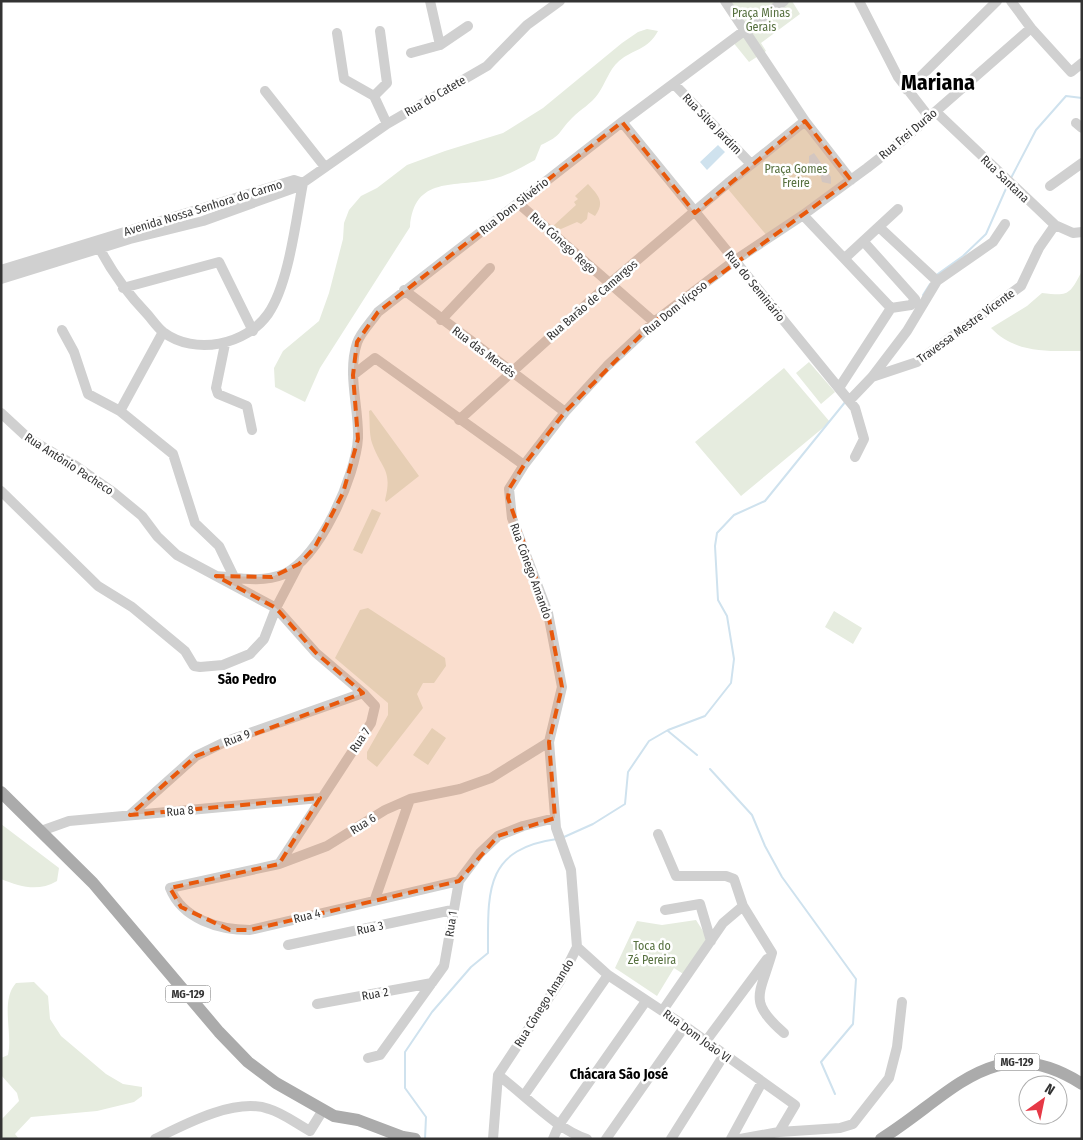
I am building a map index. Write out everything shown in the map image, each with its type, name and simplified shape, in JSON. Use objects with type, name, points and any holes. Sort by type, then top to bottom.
[{"type":"main road","name":"MG-129","points":[[1,792],[93,883],[219,1032],[248,1062],[276,1083],[334,1116],[358,1120],[402,1137],[415,1139]]},
{"type":"main road","name":"MG-129","points":[[881,1139],[979,1071],[1011,1061],[1041,1063],[1063,1072],[1082,1084]]},
{"type":"street","points":[[430,1],[440,45]]},
{"type":"street","name":"Rua do Catete","points":[[303,183],[387,124],[487,66],[527,25],[560,1]]},
{"type":"street","points":[[725,1],[805,122],[851,180]]},
{"type":"street","points":[[744,32],[784,1]]},
{"type":"street","name":"Rua Santana","points":[[859,1],[889,60],[907,90],[1055,225],[1072,233],[1082,232]]},
{"type":"street","points":[[907,90],[997,1]]},
{"type":"street","points":[[1011,1],[1031,28],[1071,72],[1082,63]]},
{"type":"street","points":[[410,53],[440,45],[468,26]]},
{"type":"street","name":"Rua Frei Durão","points":[[851,180],[933,114],[1031,28]]},
{"type":"street","points":[[374,96],[387,83],[380,31]]},
{"type":"street","name":"Rua Dom Silvério","points":[[356,421],[353,374],[357,342],[378,312],[622,122],[744,32]]},
{"type":"street","points":[[337,33],[344,79],[374,96],[387,124]]},
{"type":"street","name":"Rua Silva Jardim","points":[[674,84],[751,164]]},
{"type":"street","points":[[265,91],[324,167]]},
{"type":"street","name":"Rua do Seminário","points":[[622,122],[847,398],[864,439],[855,457]]},
{"type":"street","points":[[751,164],[805,122]]},
{"type":"street","points":[[1050,186],[1082,163]]},
{"type":"street","name":"Rua Barão de Camargos","points":[[459,420],[609,284],[751,164]]},
{"type":"street","name":"Avenida Nossa Senhora do Carmo","points":[[98,246],[200,210],[294,180],[303,183]]},
{"type":"street","name":"Rua Dom Viçoso","points":[[524,465],[564,412],[607,366],[654,322],[734,261],[851,180]]},
{"type":"street","points":[[98,246],[123,288],[163,332],[180,341],[208,345],[225,344],[253,331],[269,314],[283,283],[303,183]]},
{"type":"street","name":"Avenida Nossa Senhora do Carmo","points":[[1,270],[203,220],[303,183]]},
{"type":"street","name":"Rua Cônego Rego","points":[[518,203],[654,322]]},
{"type":"street","points":[[845,258],[898,208]]},
{"type":"street","points":[[200,210],[203,220]]},
{"type":"street","points":[[803,215],[891,308]]},
{"type":"street","points":[[847,398],[872,377],[907,331],[937,281],[993,242],[1005,224]]},
{"type":"street","name":"Travessa Mestre Vicente","points":[[872,377],[917,362],[1021,286],[1039,248],[1055,225]]},
{"type":"street","points":[[879,227],[937,281]]},
{"type":"street","points":[[864,242],[915,298],[911,305],[891,308]]},
{"type":"street","name":"Avenida Nossa Senhora do Carmo","points":[[1,280],[43,261]]},
{"type":"street","points":[[123,288],[219,262],[253,331]]},
{"type":"street","points":[[441,320],[490,268]]},
{"type":"street","name":"Rua das Mercês","points":[[404,290],[564,412]]},
{"type":"street","points":[[847,398],[891,308]]},
{"type":"street","points":[[62,330],[74,352],[88,394],[120,410],[173,454],[195,523],[219,546],[234,577]]},
{"type":"street","points":[[120,410],[163,332]]},
{"type":"street","points":[[225,344],[216,388],[218,394],[247,406],[252,430]]},
{"type":"street","points":[[353,374],[374,358],[524,465]]},
{"type":"street","name":"Rua Antônio Pacheco","points":[[1,413],[28,438],[76,466],[113,492],[142,516],[157,536],[177,555],[276,608]]},
{"type":"street","name":"Rua Antônio Pacheco","points":[[216,576],[257,580],[284,574],[299,564],[315,547],[344,493],[358,439],[356,421]]},
{"type":"street","name":"Rua Cônego Amando","points":[[498,1074],[560,981],[577,947],[571,870],[555,823],[549,742],[562,686],[548,613],[512,518],[508,498],[509,489],[524,465]]},
{"type":"street","name":"Rua Antônio Pacheco","points":[[92,469],[139,505],[157,525],[157,536]]},
{"type":"street","points":[[1,491],[98,586],[132,607],[167,636],[184,652],[194,666],[223,665],[250,654],[264,639],[276,608],[299,564]]},
{"type":"street","name":"Rua 7","points":[[276,608],[316,653],[363,693],[375,706],[371,723],[320,798],[279,864]]},
{"type":"street","name":"Rua 9","points":[[130,815],[196,756],[227,741],[363,693]]},
{"type":"street","name":"Rua 6","points":[[170,888],[279,864],[327,846],[385,810],[410,799],[460,790],[491,778],[549,742]]},
{"type":"street","name":"Rua 8","points":[[41,831],[68,821],[320,798]]},
{"type":"street","points":[[375,899],[410,799]]},
{"type":"street","name":"Rua 1","points":[[368,1058],[380,1054],[444,966],[452,910],[459,881],[480,853],[498,836],[523,826],[555,823]]},
{"type":"street","points":[[658,834],[676,876],[726,876],[734,880],[743,906],[772,953],[758,999],[760,1009],[784,1033]]},
{"type":"street","name":"Rua 4","points":[[170,888],[175,901],[188,912],[230,930],[250,930],[375,899],[459,881]]},
{"type":"street","points":[[664,910],[700,904],[711,941]]},
{"type":"street","points":[[663,1010],[723,923],[743,906]]},
{"type":"street","name":"Rua 3","points":[[288,945],[452,910]]},
{"type":"street","name":"Rua Dom João VI","points":[[577,947],[608,975],[646,1001],[663,1010],[794,1105],[778,1132]]},
{"type":"street","points":[[706,1041],[772,953]]},
{"type":"street","points":[[525,1094],[608,975]]},
{"type":"street","name":"Rua 2","points":[[318,1004],[432,983]]},
{"type":"street","points":[[553,1139],[559,1125],[646,1001]]},
{"type":"street","points":[[740,1139],[778,1132],[840,1128],[853,1124],[889,1078],[897,1047],[902,1002]]},
{"type":"street","points":[[606,1139],[685,1026]]},
{"type":"street","points":[[671,1139],[724,1055]]},
{"type":"street","points":[[498,1074],[525,1094],[559,1125],[586,1139]]},
{"type":"street","points":[[493,1139],[498,1074]]},
{"type":"street","points":[[731,1139],[762,1082]]},
{"type":"street","points":[[155,1139],[182,1126],[241,1106],[270,1109],[311,1135],[323,1110]]},
{"type":"highlighted area","points":[[805,121],[851,180],[654,322],[565,412],[524,465],[509,489],[508,498],[548,613],[562,687],[549,742],[555,818],[498,836],[459,881],[250,930],[230,930],[181,907],[170,888],[279,864],[320,798],[130,815],[196,756],[363,693],[316,653],[276,608],[216,576],[272,577],[299,564],[315,547],[343,493],[358,439],[353,375],[357,342],[378,312],[622,122],[695,213]]},
{"type":"green space","name":"Praça Minas Gerais","points":[[721,1],[792,1],[800,14],[761,43],[766,51],[749,62],[732,41],[746,30]]},
{"type":"green space","points":[[647,29],[658,31],[650,42],[624,57],[615,65],[595,98],[572,118],[557,136],[541,145],[535,160],[498,178],[439,187],[428,191],[419,199],[413,210],[410,227],[320,368],[305,402],[275,387],[274,368],[283,351],[319,321],[329,293],[343,239],[344,223],[349,210],[361,196],[377,188],[407,165],[503,133],[543,108],[622,43],[638,32]]},
{"type":"green space","name":"Praça Gomes Freire","points":[[805,124],[848,182],[768,237],[728,189]]},
{"type":"green space","points":[[588,184],[595,192],[600,203],[595,216],[588,212],[587,219],[581,224],[577,222],[561,229],[552,227],[576,205],[574,202],[578,199],[575,196]]},
{"type":"green space","points":[[1082,271],[1082,351],[1045,351],[1022,347],[1011,343],[991,328],[1027,306],[1042,293],[1067,293]]},
{"type":"green space","points":[[809,362],[835,392],[821,404],[796,373]]},
{"type":"green space","points":[[784,368],[830,422],[741,496],[695,442]]},
{"type":"green space","points":[[371,410],[419,476],[386,502],[387,475],[375,452],[371,439],[369,411]]},
{"type":"green space","points":[[372,509],[381,513],[362,554],[353,550]]},
{"type":"green space","points":[[368,608],[445,658],[446,666],[434,683],[423,683],[417,694],[423,708],[377,767],[367,759],[367,752],[388,715],[388,703],[335,658],[360,610]]},
{"type":"green space","points":[[834,611],[862,628],[853,644],[825,627]]},
{"type":"green space","points":[[432,728],[446,738],[428,765],[413,755]]},
{"type":"green space","points":[[1,824],[59,868],[57,881],[43,886],[29,887],[1,879]]},
{"type":"green space","name":"Toca do Zé Pereira","points":[[696,920],[712,945],[688,977],[674,968],[657,996],[615,968],[637,921],[662,925]]},
{"type":"green space","points":[[34,982],[48,996],[50,1019],[61,1036],[106,1074],[123,1084],[142,1087],[142,1096],[134,1102],[97,1111],[31,1117],[15,1134],[19,1139],[1,1139],[1,1120],[19,1101],[17,1093],[1,1075],[1,1058],[8,1055],[9,1046],[9,999],[11,990],[16,983]]},
{"type":"water","points":[[718,145],[725,152],[707,170],[700,162]]},
{"type":"water","points":[[814,153],[831,177],[831,184],[822,182],[820,174],[809,165],[809,156]]},
{"type":"waterway","points":[[1011,178],[1036,130],[1066,96],[1082,98]]},
{"type":"waterway","points":[[935,276],[963,256],[986,234],[1008,184]]},
{"type":"waterway","points":[[923,295],[930,284]]},
{"type":"waterway","points":[[564,837],[593,824],[625,804],[628,772],[649,741],[668,730],[705,716],[731,683],[734,659],[727,616],[718,600],[715,546],[717,533],[734,515],[765,501],[846,401]]},
{"type":"waterway","points":[[668,731],[697,755]]},
{"type":"waterway","points":[[710,769],[752,815],[765,846],[782,877],[856,979],[853,1024],[821,1062],[835,1094]]},
{"type":"waterway","points":[[425,1139],[426,1117],[405,1088],[405,1052],[432,1012],[471,967],[488,953],[491,893],[495,877],[503,863],[515,852],[533,844],[557,839]]},
{"type":"district","name":"Mariana","points":[[938,82]]},
{"type":"district","name":"São Pedro","points":[[247,679]]},
{"type":"district","name":"Chácara São José","points":[[619,1074]]}]
